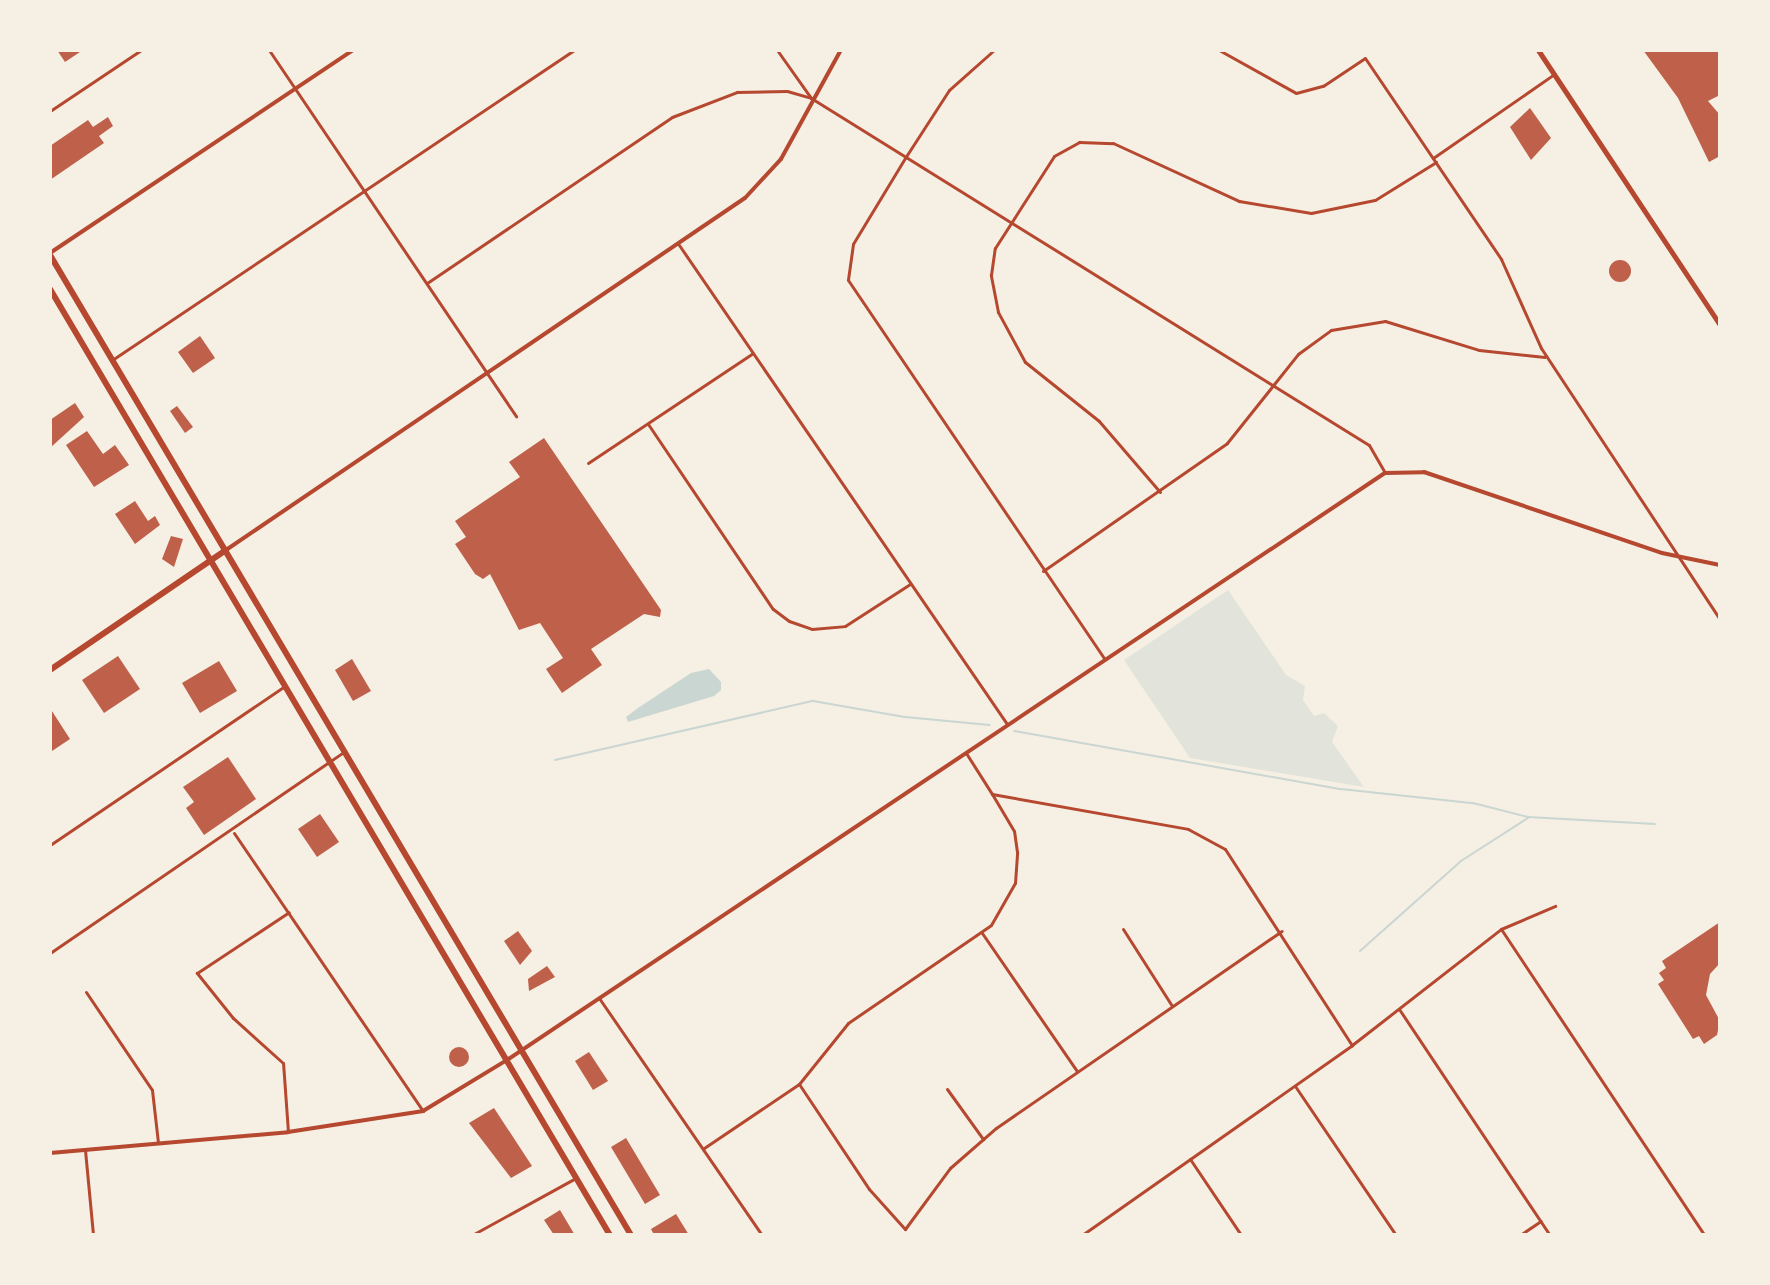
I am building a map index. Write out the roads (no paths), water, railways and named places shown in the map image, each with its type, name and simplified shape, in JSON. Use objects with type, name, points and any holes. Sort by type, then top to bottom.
[{"type":"main road","points":[[1538,50],[1720,325]]},
{"type":"main road","points":[[50,254],[631,1235]]},
{"type":"main road","points":[[50,289],[610,1235]]},
{"type":"main road","points":[[50,670],[226,550]]},
{"type":"street","points":[[50,111],[141,50]]},
{"type":"street","points":[[269,50],[516,416]]},
{"type":"street","points":[[50,254],[353,50]]},
{"type":"street","points":[[112,360],[574,50]]},
{"type":"street","points":[[777,50],[811,98]]},
{"type":"street","points":[[226,550],[679,245],[765,179],[841,50]]},
{"type":"street","points":[[994,50],[949,90],[905,158],[853,244],[848,280],[1105,659]]},
{"type":"street","points":[[1219,50],[1285,90],[1304,93],[1323,86],[1365,58],[1501,259],[1546,357],[1720,619]]},
{"type":"street","points":[[1160,492],[1108,429],[1034,371],[1010,340],[998,312],[991,275],[995,248],[1054,156],[1090,140],[1127,148],[1239,201],[1287,212],[1329,213],[1361,206],[1435,160],[1553,75]]},
{"type":"street","points":[[427,283],[657,126],[705,100],[770,89],[811,98],[1369,445],[1385,473]]},
{"type":"street","points":[[679,245],[1007,724]]},
{"type":"street","points":[[1043,571],[1227,443],[1319,336],[1368,321],[1398,323],[1494,353],[1546,357]]},
{"type":"street","points":[[588,463],[753,353]]},
{"type":"street","points":[[648,424],[773,609],[789,621],[812,629],[845,626],[911,583]]},
{"type":"street","points":[[50,1153],[288,1132],[423,1111],[520,1052],[1385,473],[1424,472],[1679,558],[1720,565]]},
{"type":"street","points":[[50,845],[286,686]]},
{"type":"street","points":[[50,953],[332,764],[344,751]]},
{"type":"street","points":[[704,1148],[799,1084],[848,1023],[982,933],[1003,909],[1015,883],[1014,831],[966,753]]},
{"type":"street","points":[[992,794],[1201,834],[1234,858],[1352,1045]]},
{"type":"street","points":[[233,831],[423,1111]]},
{"type":"street","points":[[1085,1234],[1352,1045],[1501,929],[1555,906]]},
{"type":"street","points":[[288,1132],[283,1063],[269,1045],[233,1018],[197,973],[289,912]]},
{"type":"street","points":[[1123,929],[1172,1006]]},
{"type":"street","points":[[1501,929],[1704,1235]]},
{"type":"street","points":[[799,1084],[869,1189],[905,1229],[950,1168],[983,1139],[1282,931]]},
{"type":"street","points":[[982,933],[1077,1071]]},
{"type":"street","points":[[86,992],[152,1090],[158,1143]]},
{"type":"street","points":[[599,998],[762,1235]]},
{"type":"street","points":[[1399,1009],[1550,1235]]},
{"type":"street","points":[[1294,1086],[1396,1235]]},
{"type":"street","points":[[947,1089],[983,1139]]},
{"type":"street","points":[[85,1150],[93,1235]]},
{"type":"street","points":[[1190,1159],[1241,1235]]},
{"type":"street","points":[[472,1235],[576,1178]]},
{"type":"street","points":[[1520,1235],[1541,1221]]},
{"type":"waterway","points":[[555,760],[813,701],[905,717],[990,725]]},
{"type":"waterway","points":[[1014,731],[1341,789],[1473,803],[1528,817],[1655,824]]},
{"type":"waterway","points":[[1360,951],[1461,861],[1528,818]]}]
